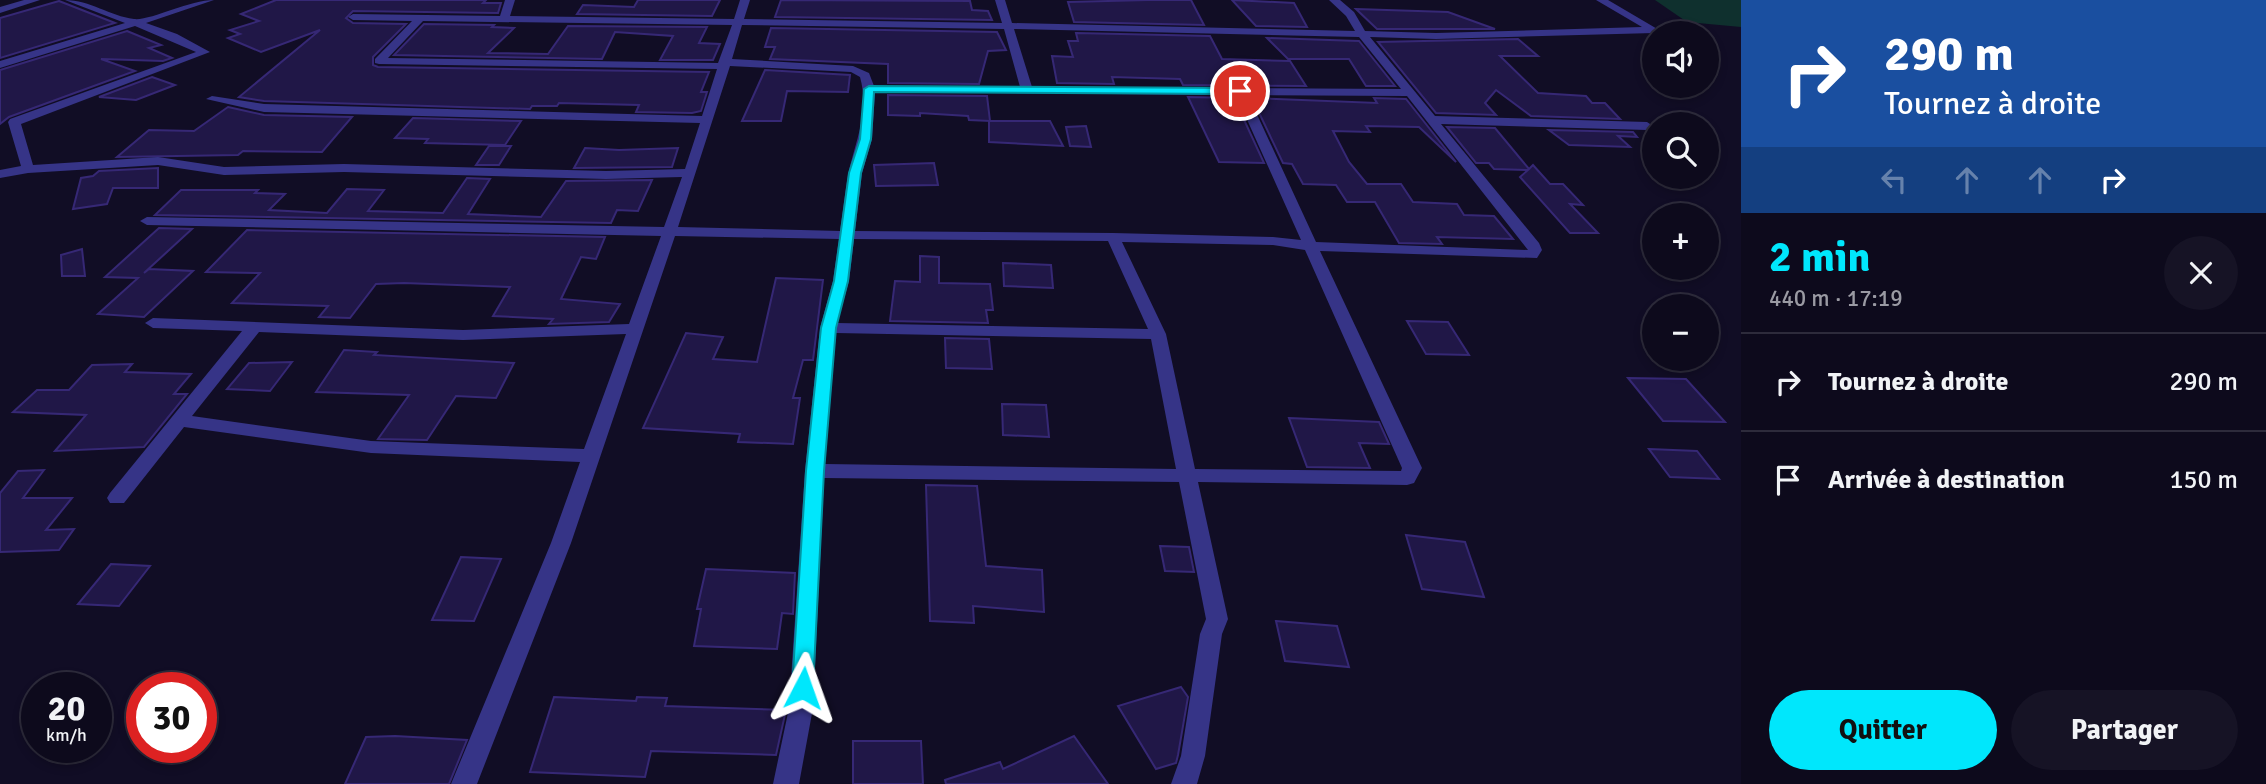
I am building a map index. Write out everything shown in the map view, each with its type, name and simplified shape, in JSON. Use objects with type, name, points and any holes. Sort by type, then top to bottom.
[{"type":"street","points":[[0,10],[35,0]]},
{"type":"street","points":[[28,169],[14,122],[205,52],[173,36],[70,0]]},
{"type":"street","points":[[0,65],[209,0]]},
{"type":"street","points":[[503,21],[510,0]]},
{"type":"street","points":[[464,784],[561,543],[691,173],[722,64],[745,0]]},
{"type":"street","points":[[1000,0],[1027,90]]},
{"type":"street","points":[[147,221],[846,235],[1113,237],[1272,241],[1311,246],[1532,255],[1534,246],[1363,34],[1350,14],[1334,0]]},
{"type":"street","points":[[353,17],[1453,36],[1654,30],[1601,0]]},
{"type":"street","points":[[419,19],[379,61],[722,64],[853,69],[865,75],[869,89],[866,139],[855,173],[841,281],[828,328],[815,471],[801,708],[786,784]]},
{"type":"street","points":[[869,89],[1411,93]]},
{"type":"street","points":[[815,471],[1407,478],[1412,468],[1240,91]]},
{"type":"street","points":[[212,99],[264,108],[705,120]]},
{"type":"street","points":[[1434,120],[1642,126]]},
{"type":"street","points":[[0,174],[28,169],[158,161],[224,171],[344,168],[606,176],[691,173]]},
{"type":"street","points":[[1113,237],[1158,334],[1217,619],[1211,634],[1193,756],[1184,784]]},
{"type":"street","points":[[153,323],[463,335],[636,329]]},
{"type":"street","points":[[117,498],[254,327]]},
{"type":"street","points":[[828,328],[1158,334]]},
{"type":"street","points":[[179,420],[371,447],[592,456]]},
{"type":"green space","points":[[1655,0],[1741,0],[1741,27],[1719,25],[1719,21],[1686,21]]},
{"type":"building","points":[[276,0],[486,0],[483,3],[501,3],[498,13],[353,11],[346,18],[353,23],[406,24],[373,57],[373,65],[378,67],[709,72],[701,92],[707,92],[701,111],[692,113],[636,112],[639,105],[559,103],[557,106],[532,106],[530,109],[264,101],[239,97],[320,30],[261,52],[228,38],[240,34],[230,30],[259,21],[241,14]]},
{"type":"building","points":[[638,0],[720,0],[712,16],[577,14],[583,5],[634,7]]},
{"type":"building","points":[[781,0],[970,1],[972,10],[988,11],[992,20],[775,17]]},
{"type":"building","points":[[1191,0],[1204,25],[1074,22],[1068,2]]},
{"type":"building","points":[[1232,0],[1294,3],[1307,27],[1256,26]]},
{"type":"building","points":[[59,1],[115,23],[0,58],[0,18]]},
{"type":"building","points":[[1356,9],[1448,12],[1495,29],[1377,29]]},
{"type":"building","points":[[424,24],[494,25],[492,27],[514,28],[488,53],[548,54],[568,26],[707,27],[699,43],[720,44],[713,60],[660,60],[673,36],[615,32],[602,59],[394,55]]},
{"type":"building","points":[[771,28],[997,32],[1006,50],[988,51],[979,84],[888,83],[888,64],[770,59],[775,47],[765,47]]},
{"type":"building","points":[[127,31],[161,45],[149,48],[172,58],[163,61],[101,59],[135,71],[9,117],[0,124],[0,70]]},
{"type":"building","points":[[1076,33],[1210,36],[1222,59],[1290,61],[1306,86],[1183,85],[1180,79],[1112,77],[1114,84],[1057,83],[1052,56],[1073,57],[1068,41],[1078,41]]},
{"type":"building","points":[[1267,38],[1359,41],[1395,86],[1366,86],[1349,59],[1288,59]]},
{"type":"building","points":[[1518,39],[1538,56],[1500,56],[1538,93],[1586,96],[1592,103],[1605,103],[1620,119],[1531,116],[1496,90],[1485,103],[1496,115],[1436,113],[1378,42]]},
{"type":"building","points":[[765,70],[850,75],[848,92],[787,91],[781,121],[742,121]]},
{"type":"building","points":[[152,77],[175,85],[136,100],[99,97]]},
{"type":"building","points":[[888,95],[987,96],[990,121],[969,120],[968,116],[920,113],[920,116],[888,115]]},
{"type":"building","points":[[1188,97],[1234,98],[1264,163],[1219,162]]},
{"type":"building","points":[[1252,98],[1377,103],[1374,98],[1406,99],[1456,162],[1419,127],[1366,126],[1370,132],[1333,131],[1349,162],[1367,184],[1401,184],[1413,202],[1457,204],[1464,215],[1494,216],[1513,239],[1437,237],[1442,244],[1399,243],[1375,202],[1347,202],[1336,185],[1303,184],[1292,164],[1283,163]]},
{"type":"building","points":[[228,107],[264,115],[352,117],[322,152],[243,151],[238,155],[117,157],[149,130],[194,131]]},
{"type":"building","points":[[413,118],[521,121],[505,145],[425,143],[428,139],[395,138]]},
{"type":"building","points":[[989,121],[1050,121],[1063,146],[989,142]]},
{"type":"building","points":[[1086,126],[1091,147],[1070,146],[1066,127]]},
{"type":"building","points":[[1447,127],[1495,128],[1529,169],[1533,165],[1550,184],[1563,184],[1583,205],[1570,204],[1598,233],[1570,233],[1520,177],[1528,170],[1494,169],[1489,163],[1476,163]]},
{"type":"building","points":[[1549,130],[1633,132],[1637,137],[1618,136],[1630,147],[1569,145]]},
{"type":"building","points":[[489,146],[511,146],[499,165],[476,165]]},
{"type":"building","points":[[585,148],[678,148],[672,167],[574,168]]},
{"type":"building","points":[[934,163],[938,185],[876,186],[874,165]]},
{"type":"building","points":[[158,168],[158,188],[113,188],[107,204],[73,209],[81,178],[93,176],[99,171]]},
{"type":"building","points":[[467,178],[490,179],[468,214],[541,217],[566,181],[652,180],[638,211],[617,210],[611,223],[155,215],[181,190],[258,190],[255,193],[285,194],[269,210],[327,213],[347,189],[384,190],[368,211],[443,213]]},
{"type":"building","points":[[159,228],[192,229],[144,273],[149,269],[193,271],[144,317],[98,314],[138,278],[105,277]]},
{"type":"building","points":[[247,230],[605,237],[596,259],[581,257],[561,299],[620,304],[609,322],[549,324],[553,319],[493,316],[510,287],[404,283],[376,284],[350,318],[319,317],[328,306],[232,303],[260,273],[206,272]]},
{"type":"building","points":[[82,249],[85,276],[62,276],[61,255]]},
{"type":"building","points":[[920,256],[939,257],[939,283],[990,284],[993,310],[986,310],[988,323],[890,321],[895,281],[920,282]]},
{"type":"building","points":[[1003,263],[1051,265],[1053,288],[1004,286]]},
{"type":"building","points":[[776,278],[823,280],[813,360],[803,360],[793,398],[800,398],[793,444],[738,442],[740,434],[643,428],[686,333],[723,337],[713,359],[757,362]]},
{"type":"building","points":[[1407,321],[1448,322],[1469,355],[1426,354]]},
{"type":"building","points":[[945,338],[989,339],[992,369],[946,368]]},
{"type":"building","points":[[344,350],[377,352],[374,355],[514,363],[496,398],[456,396],[427,440],[378,439],[409,395],[316,392]]},
{"type":"building","points":[[292,362],[270,391],[227,389],[249,363]]},
{"type":"building","points":[[132,364],[125,372],[191,374],[174,394],[187,394],[144,447],[55,451],[86,415],[13,412],[37,390],[69,390],[92,365]]},
{"type":"building","points":[[1628,378],[1686,379],[1725,422],[1663,421]]},
{"type":"building","points":[[1002,404],[1046,405],[1049,437],[1003,435]]},
{"type":"building","points":[[1289,418],[1379,422],[1389,444],[1359,443],[1370,468],[1307,467]]},
{"type":"building","points":[[1649,449],[1697,451],[1719,479],[1670,477]]},
{"type":"building","points":[[44,470],[23,498],[72,498],[46,530],[74,529],[59,550],[0,552],[0,493],[18,471]]},
{"type":"building","points":[[926,485],[977,486],[986,566],[1042,570],[1044,612],[973,606],[974,623],[930,621]]},
{"type":"building","points":[[1406,535],[1465,542],[1484,597],[1422,589]]},
{"type":"building","points":[[1160,546],[1189,547],[1194,572],[1165,571]]},
{"type":"building","points":[[461,557],[501,559],[474,621],[432,620]]},
{"type":"building","points":[[111,564],[150,566],[119,606],[78,604]]},
{"type":"building","points":[[706,569],[795,573],[793,614],[782,613],[777,649],[694,646],[701,609],[697,609]]},
{"type":"building","points":[[1276,621],[1337,626],[1349,667],[1285,661]]},
{"type":"building","points":[[1181,687],[1188,697],[1176,763],[1156,769],[1118,706]]},
{"type":"building","points":[[554,697],[636,701],[637,697],[667,698],[665,706],[786,710],[776,755],[651,751],[645,777],[530,772]]},
{"type":"building","points":[[1074,736],[1108,784],[946,784],[945,780],[1000,762],[1003,769]]},
{"type":"building","points":[[366,737],[467,740],[449,784],[345,784]]},
{"type":"building","points":[[853,741],[921,741],[923,784],[853,784]]},
{"type":"route","points":[[803,688],[815,471],[828,328],[841,281],[855,173],[866,139],[869,89],[1240,91]]}]
